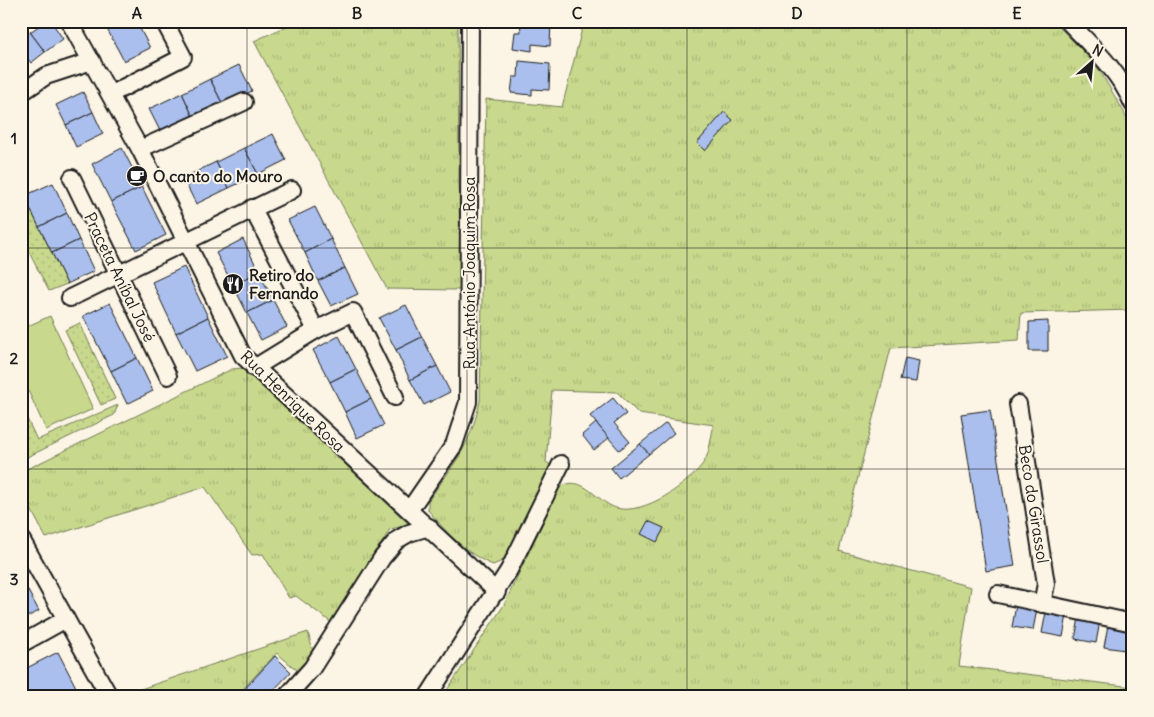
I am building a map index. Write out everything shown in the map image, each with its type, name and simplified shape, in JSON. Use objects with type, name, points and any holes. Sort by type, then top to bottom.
[{"type":"street","name":"Rua Henrique Rosa","points":[[69,21],[140,149],[234,341],[254,368],[410,509],[496,592]]},
{"type":"street","points":[[111,94],[183,58],[164,21]]},
{"type":"street","name":"Rua António Joaquim Rosa","points":[[410,509],[454,445],[468,402],[470,21]]},
{"type":"street","points":[[1068,21],[1110,66],[1128,92],[1133,104]]},
{"type":"street","points":[[21,93],[46,76],[92,61]]},
{"type":"street","points":[[140,149],[244,102]]},
{"type":"street","name":"Praceta Aníbal José","points":[[72,178],[168,376]]},
{"type":"street","points":[[70,298],[292,190]]},
{"type":"street","points":[[252,208],[316,330]]},
{"type":"street","points":[[254,368],[316,330],[353,312],[395,397]]},
{"type":"street","name":"Beco do Girassol","points":[[1018,404],[1046,584],[1042,604]]},
{"type":"street","points":[[428,696],[496,592],[561,464]]},
{"type":"street","points":[[287,696],[312,668],[382,558],[397,540],[429,527]]},
{"type":"street","points":[[21,539],[109,696]]},
{"type":"street","points":[[998,594],[1133,623]]},
{"type":"street","points":[[21,644],[66,619]]},
{"type":"green space","points":[[298,21],[458,21],[460,290],[387,289],[254,41]]},
{"type":"green space","points":[[584,21],[1053,21],[1095,63],[1124,112],[1133,138],[1133,310],[1021,313],[1019,340],[891,348],[839,551],[971,587],[959,666],[1133,687],[1133,696],[443,696],[504,605],[559,488],[575,483],[582,485],[616,508],[639,507],[665,496],[688,480],[704,462],[708,454],[714,425],[639,414],[617,392],[552,390],[546,462],[552,466],[509,551],[502,561],[493,565],[465,549],[428,510],[428,501],[466,443],[480,401],[486,99],[562,107]]},
{"type":"green space","points":[[21,190],[67,284],[49,291],[21,237]]},
{"type":"green space","points":[[50,316],[93,409],[46,430],[21,375],[21,329]]},
{"type":"green space","points":[[80,323],[115,399],[101,405],[65,330]]},
{"type":"green space","points":[[243,368],[410,525],[390,529],[339,620],[332,623],[296,596],[289,598],[263,554],[252,555],[205,487],[46,538],[21,490],[21,472],[232,369]]},
{"type":"green space","points":[[118,405],[114,415],[21,460],[21,406],[37,440]]},
{"type":"green space","points":[[308,632],[313,652],[299,672],[277,653],[236,696],[127,696],[126,694]]},
{"type":"building","points":[[46,21],[51,21],[63,39],[45,52],[30,32]]},
{"type":"building","points":[[122,21],[136,21],[150,48],[124,61],[107,29]]},
{"type":"building","points":[[520,21],[551,21],[550,46],[532,44],[532,51],[513,48],[515,32],[521,32]]},
{"type":"building","points":[[30,32],[45,52],[31,63],[21,50],[21,38]]},
{"type":"building","points":[[519,61],[550,64],[549,90],[532,89],[532,95],[511,93],[513,77],[518,77]]},
{"type":"building","points":[[239,65],[252,91],[223,105],[210,79]]},
{"type":"building","points":[[210,79],[223,105],[194,119],[182,93]]},
{"type":"building","points":[[83,92],[93,112],[66,125],[56,105]]},
{"type":"building","points":[[182,93],[194,119],[162,135],[149,109]]},
{"type":"building","points":[[93,112],[103,134],[76,147],[66,125]]},
{"type":"building","points":[[724,112],[733,120],[705,151],[697,143]]},
{"type":"building","points":[[273,134],[286,160],[258,174],[244,148]]},
{"type":"building","points":[[122,148],[142,187],[111,202],[92,164]]},
{"type":"building","points":[[244,148],[258,174],[229,188],[216,162]]},
{"type":"building","points":[[216,162],[229,188],[196,204],[183,178]]},
{"type":"building","points":[[53,183],[67,213],[39,227],[24,196]]},
{"type":"building","points":[[142,187],[166,235],[136,250],[111,202]]},
{"type":"building","points":[[315,207],[331,239],[305,253],[288,220]]},
{"type":"building","points":[[67,213],[79,240],[52,253],[39,227]]},
{"type":"building","points":[[243,239],[259,272],[233,285],[216,253]]},
{"type":"building","points":[[331,239],[345,268],[318,281],[305,253]]},
{"type":"building","points":[[79,240],[94,271],[67,284],[52,253]]},
{"type":"building","points":[[184,267],[208,317],[176,333],[152,282]]},
{"type":"building","points":[[345,268],[358,294],[331,306],[318,281]]},
{"type":"building","points":[[259,272],[273,300],[247,313],[233,285]]},
{"type":"building","points":[[273,300],[287,327],[261,340],[247,313]]},
{"type":"building","points":[[110,303],[137,358],[111,371],[83,316]]},
{"type":"building","points":[[406,305],[422,337],[396,350],[379,318]]},
{"type":"building","points":[[208,317],[227,356],[195,371],[176,333]]},
{"type":"building","points":[[1048,321],[1048,351],[1029,351],[1029,322]]},
{"type":"building","points":[[339,336],[356,369],[330,382],[313,350]]},
{"type":"building","points":[[422,337],[437,366],[410,380],[396,350]]},
{"type":"building","points":[[137,358],[153,391],[127,404],[111,371]]},
{"type":"building","points":[[905,358],[919,361],[916,382],[900,380]]},
{"type":"building","points":[[437,366],[450,392],[424,405],[410,380]]},
{"type":"building","points":[[356,369],[371,399],[345,412],[330,382]]},
{"type":"building","points":[[613,398],[626,414],[614,423],[630,442],[619,450],[590,416]]},
{"type":"building","points":[[371,399],[384,425],[357,438],[345,412]]},
{"type":"building","points":[[990,410],[1015,566],[986,571],[961,414]]},
{"type":"building","points":[[596,423],[609,438],[594,450],[582,435]]},
{"type":"building","points":[[666,423],[674,433],[649,454],[640,444]]},
{"type":"building","points":[[640,444],[649,454],[619,478],[611,468]]},
{"type":"building","points":[[648,521],[664,528],[657,542],[641,534]]},
{"type":"building","points":[[21,578],[39,611],[21,620]]},
{"type":"building","points":[[1016,605],[1037,609],[1033,630],[1012,627]]},
{"type":"building","points":[[1046,612],[1067,615],[1063,637],[1042,633]]},
{"type":"building","points":[[1079,618],[1100,621],[1096,643],[1075,639]]},
{"type":"building","points":[[1108,625],[1129,629],[1125,650],[1104,647]]},
{"type":"building","points":[[58,652],[80,695],[21,696],[21,671]]},
{"type":"building","points":[[275,656],[291,672],[268,696],[238,696]]},
{"type":"place","name":"O canto do Mouro","points":[[137,176]]},
{"type":"place","name":"Retiro do Fernando","points":[[233,284]]}]
